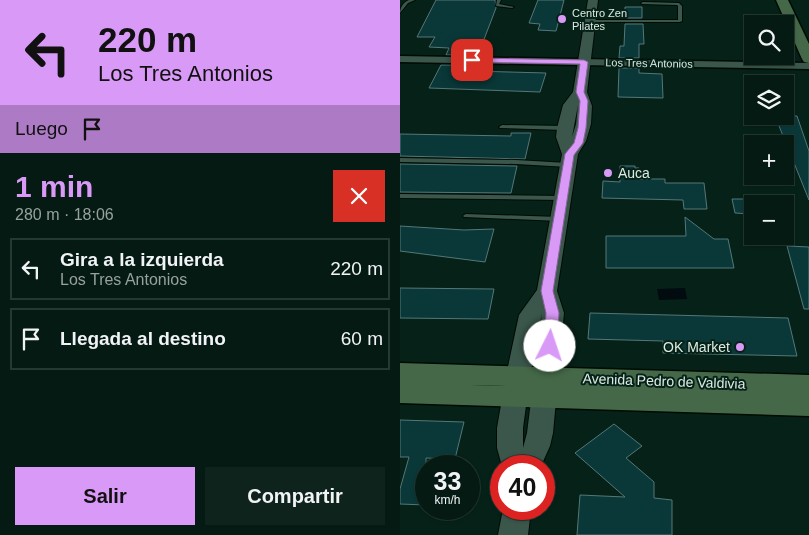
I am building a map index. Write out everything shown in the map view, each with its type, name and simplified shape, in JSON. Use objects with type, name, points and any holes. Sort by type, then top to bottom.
[{"type":"main road","points":[[782,0],[809,58]]},
{"type":"main road","name":"Avenida Pedro de Valdivia","points":[[400,373],[516,386],[809,405]]},
{"type":"main road","name":"Avenida Pedro de Valdivia","points":[[546,387],[809,385]]},
{"type":"main road","name":"Avenida Pedro de Valdivia","points":[[400,393],[516,386]]},
{"type":"street","points":[[569,160],[564,137],[570,105],[580,92],[593,0]]},
{"type":"street","name":"Los Tres Antonios","points":[[400,59],[809,66]]},
{"type":"street","points":[[533,455],[537,446],[546,387],[552,313],[547,291],[569,160],[578,143],[582,128],[584,101],[580,92]]},
{"type":"street","points":[[514,455],[510,438],[516,386],[530,315],[547,291]]},
{"type":"street","points":[[512,535],[515,520]]},
{"type":"lane","points":[[400,12],[407,2],[412,0]]},
{"type":"lane","points":[[499,0],[496,6],[512,7]]},
{"type":"lane","points":[[590,21],[680,21],[680,6],[678,4],[643,3]]},
{"type":"lane","points":[[502,127],[566,128]]},
{"type":"lane","points":[[400,160],[516,162],[569,160]]},
{"type":"lane","points":[[400,196],[562,198]]},
{"type":"lane","points":[[466,216],[559,219]]},
{"type":"shaded area","points":[[685,288],[687,299],[659,300],[657,289]]},
{"type":"building","points":[[436,0],[495,0],[496,8],[478,55],[446,55],[449,48],[429,47],[435,37],[417,37]]},
{"type":"building","points":[[538,0],[564,0],[556,31],[538,30],[540,24],[529,23]]},
{"type":"building","points":[[625,7],[642,7],[642,18],[625,18]]},
{"type":"building","points":[[625,24],[643,24],[644,44],[639,44],[639,58],[619,58],[620,46],[624,46]]},
{"type":"building","points":[[441,65],[474,65],[472,71],[546,73],[540,92],[429,88]]},
{"type":"building","points":[[619,68],[639,68],[639,73],[662,74],[663,98],[618,97]]},
{"type":"building","points":[[794,116],[797,116],[809,151],[809,200],[794,163],[794,135],[783,135],[779,125],[794,125]]},
{"type":"building","points":[[511,133],[531,133],[525,159],[400,156],[400,134],[511,136]]},
{"type":"building","points":[[400,164],[517,166],[511,193],[400,192]]},
{"type":"building","points":[[620,166],[635,166],[635,168],[639,168],[639,179],[665,179],[665,183],[704,183],[707,209],[684,209],[683,200],[602,198],[603,181],[620,182]]},
{"type":"building","points":[[732,199],[744,199],[744,214],[735,213]]},
{"type":"building","points":[[685,217],[714,239],[728,239],[734,268],[606,268],[606,236],[686,236]]},
{"type":"building","points":[[400,226],[464,230],[494,229],[485,262],[400,251]]},
{"type":"building","points":[[787,246],[809,247],[809,309],[804,309]]},
{"type":"building","points":[[400,288],[494,289],[488,319],[400,318]]},
{"type":"building","points":[[590,313],[788,318],[797,356],[663,353],[663,341],[588,339]]},
{"type":"building","points":[[400,420],[464,422],[456,455],[415,455],[415,505],[400,504],[400,489],[409,457],[400,457]]},
{"type":"building","points":[[614,424],[642,446],[626,458],[654,482],[654,498],[672,500],[672,535],[577,535],[580,495],[625,497],[575,453]]},
{"type":"place","name":"Centro Zen Pilates","points":[[562,19]]},
{"type":"place","name":"Auca","points":[[608,173]]},
{"type":"place","name":"OK Market","points":[[740,347]]},
{"type":"route","points":[[472,60],[584,62],[580,92],[584,101],[582,128],[578,143],[570,154],[547,291],[552,313],[550,346]]}]
